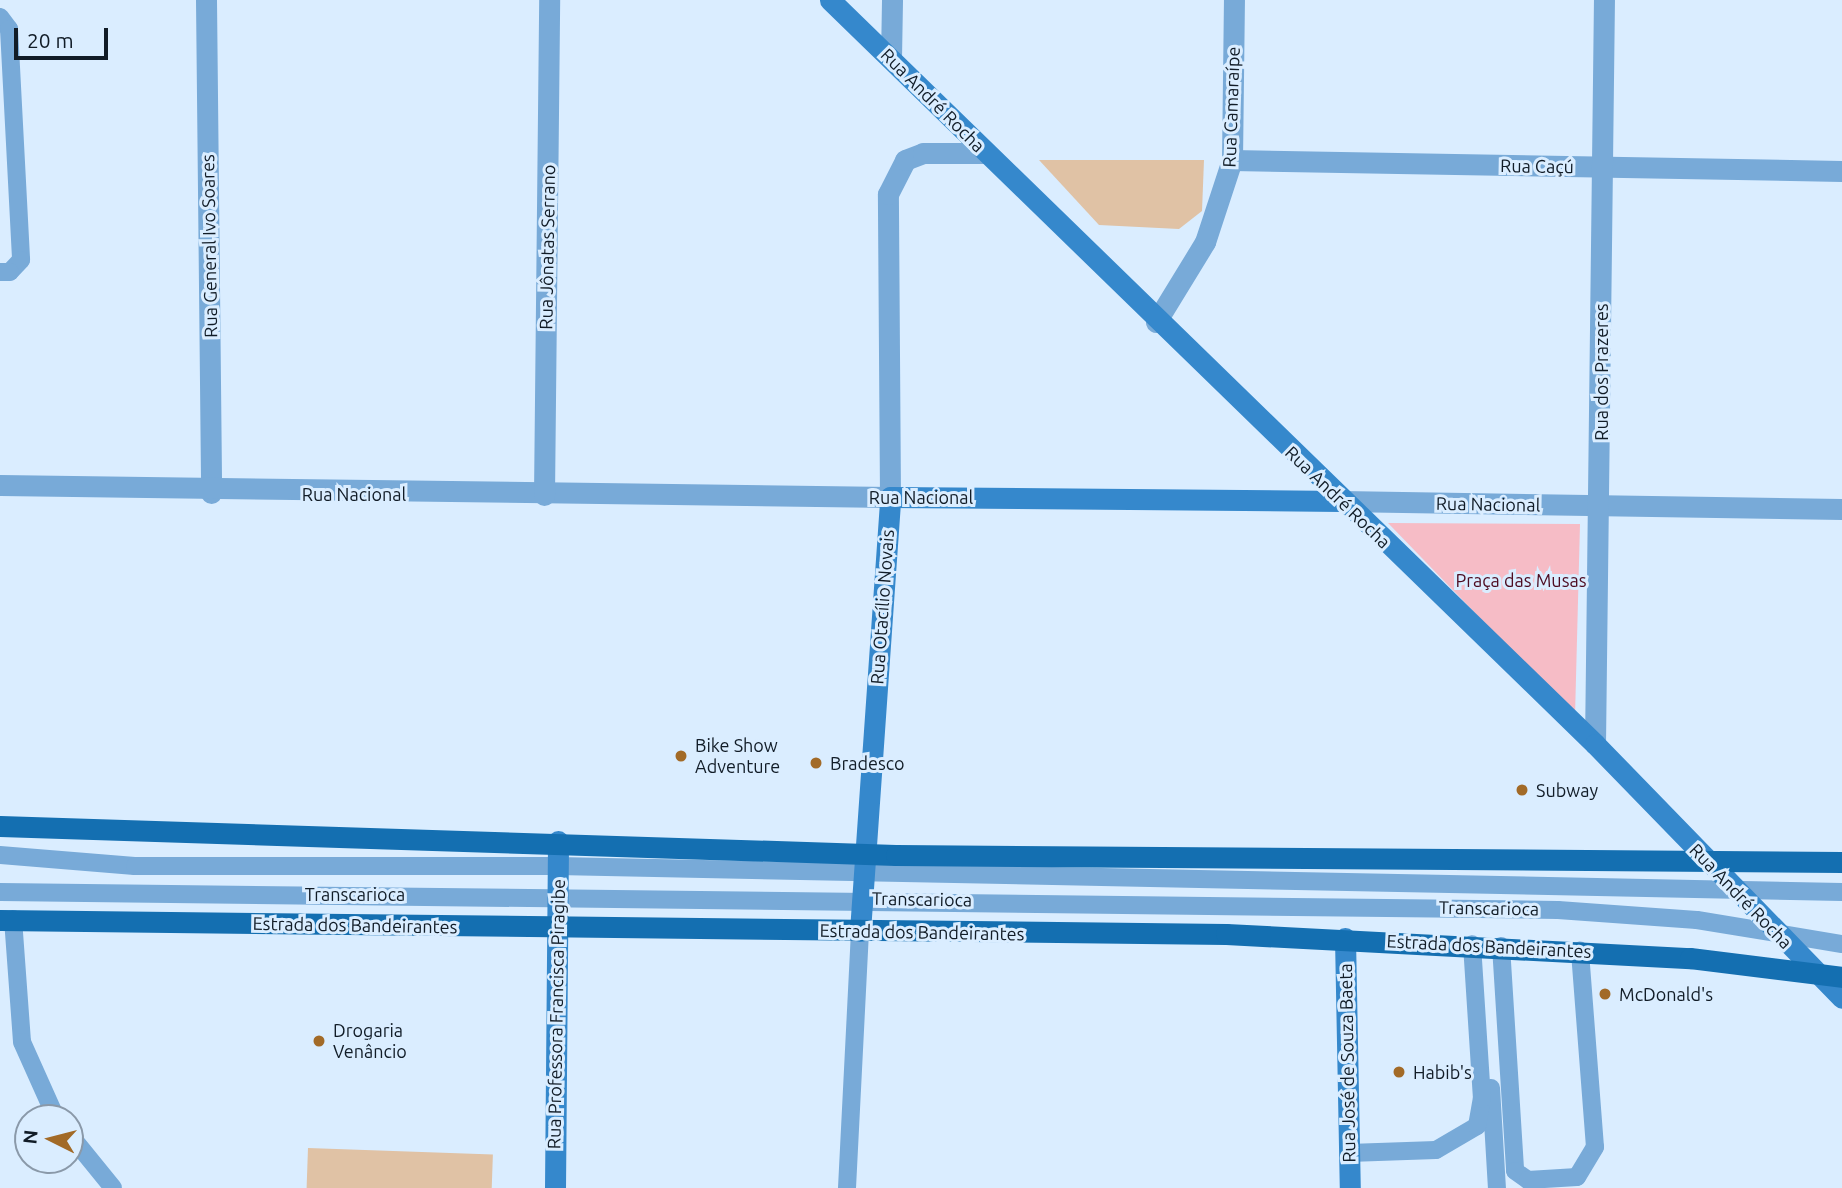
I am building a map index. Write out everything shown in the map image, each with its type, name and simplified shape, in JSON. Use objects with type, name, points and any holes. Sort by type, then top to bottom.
[{"type":"main road","points":[[0,825],[558,841],[863,864],[1842,862]]},
{"type":"main road","name":"Estrada dos Bandeirantes","points":[[6,920],[1345,938],[1580,951],[1842,976]]},
{"type":"street","name":"Rua General Ivo Soares","points":[[206,0],[211,493]]},
{"type":"street","name":"Rua Jônatas Serrano","points":[[544,495],[549,0]]},
{"type":"street","name":"Rua André Rocha","points":[[830,0],[1156,322],[1595,744],[1775,933],[1842,998]]},
{"type":"street","points":[[891,58],[892,0]]},
{"type":"street","name":"Rua Camaraípe","points":[[1156,322],[1205,242],[1232,160],[1234,0]]},
{"type":"street","name":"Rua dos Prazeres","points":[[1595,744],[1600,506],[1604,0]]},
{"type":"street","name":"Rua Otacílio Novais","points":[[860,931],[890,497],[888,194],[905,159],[923,153],[986,153]]},
{"type":"street","name":"Rua Caçú","points":[[1232,160],[1842,171]]},
{"type":"street","name":"Rua Nacional","points":[[0,485],[211,493],[1341,501],[1842,509]]},
{"type":"street","name":"Rua Professora Francisca Piragibe","points":[[555,1188],[558,841]]},
{"type":"street","name":"Rua José de Souza Baeta","points":[[1345,938],[1350,1188]]},
{"type":"lane","points":[[0,17],[9,29],[5,72],[21,260],[10,272],[0,272]]},
{"type":"lane","name":"Transcarioca","points":[[0,855],[135,866],[863,864],[1842,892]]},
{"type":"lane","name":"Transcarioca","points":[[0,892],[861,898],[1558,910],[1697,920],[1842,944]]},
{"type":"lane","points":[[6,920],[22,1042],[50,1104]]},
{"type":"lane","points":[[847,1188],[860,931]]},
{"type":"lane","points":[[1485,945],[1514,1171],[1528,1180],[1577,1177],[1595,1147],[1580,951]]},
{"type":"lane","points":[[1349,1153],[1437,1150],[1478,1126],[1482,1099],[1485,945]]},
{"type":"lane","points":[[1485,945],[1497,1188]]},
{"type":"lane","points":[[84,1152],[113,1188]]},
{"type":"green space","name":"Praça das Musas","points":[[1388,523],[1580,524],[1575,716]]},
{"type":"building","points":[[1039,160],[1204,160],[1202,211],[1179,229],[1099,225]]},
{"type":"building","points":[[308,1148],[493,1154],[492,1188],[307,1188]]},
{"type":"place","name":"Bike Show Adventure","points":[[681,756]]},
{"type":"place","name":"Bradesco","points":[[816,763]]},
{"type":"place","name":"Subway","points":[[1522,790]]},
{"type":"place","name":"McDonald's","points":[[1605,994]]},
{"type":"place","name":"Drogaria Venâncio","points":[[319,1041]]},
{"type":"place","name":"Habib's","points":[[1399,1072]]}]
